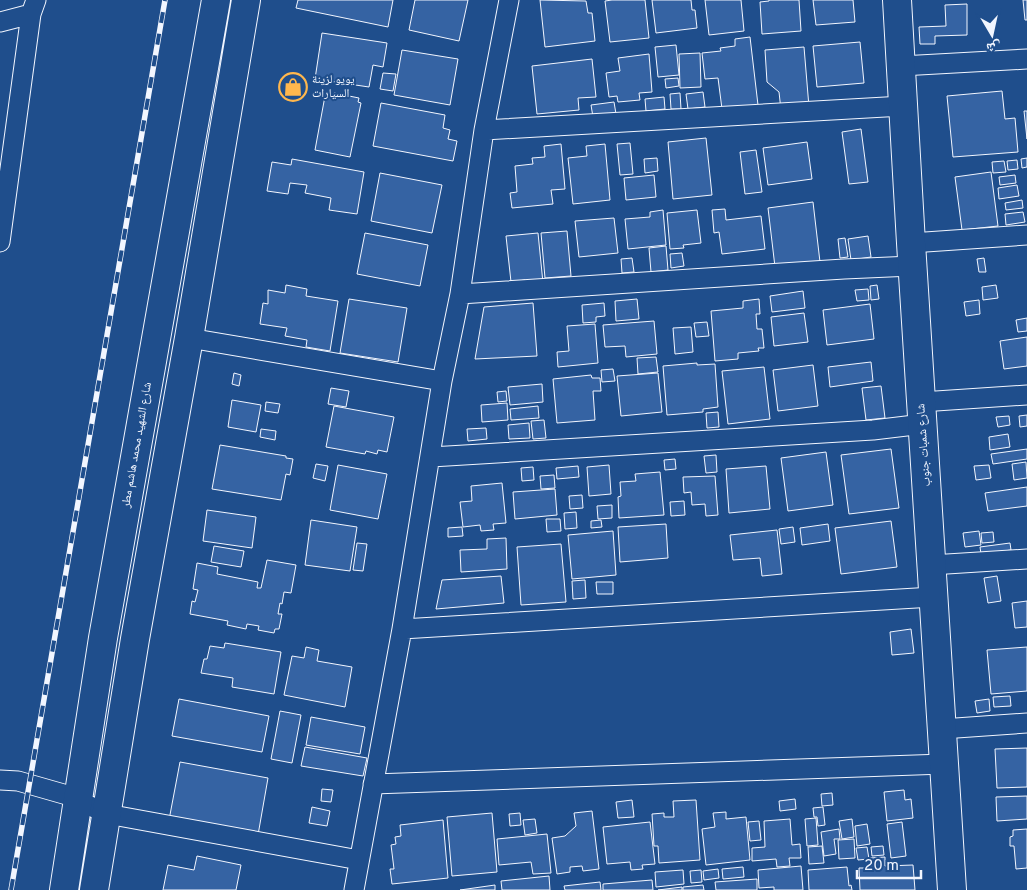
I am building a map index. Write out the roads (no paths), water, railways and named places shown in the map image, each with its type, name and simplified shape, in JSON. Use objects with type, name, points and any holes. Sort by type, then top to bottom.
[{"type":"main road","name":"شارع الشهيد محمد هاشم مطر","points":[[64,890],[103,638],[216,0]]},
{"type":"main road","points":[[94,890],[135,640],[189,338],[246,0]]},
{"type":"main road","name":"شارع شمبات جنوب","points":[[897,0],[911,255],[952,890]]},
{"type":"street","points":[[354,890],[402,629],[442,382],[460,294],[484,130],[509,0]]},
{"type":"street","points":[[0,22],[34,7]]},
{"type":"street","points":[[0,242],[34,7]]},
{"type":"street","points":[[901,66],[1027,59]]},
{"type":"street","points":[[484,130],[903,106]]},
{"type":"street","points":[[460,294],[844,269],[911,255],[1027,235]]},
{"type":"street","points":[[189,338],[442,382]]},
{"type":"street","points":[[431,457],[873,430],[922,413],[1027,395]]},
{"type":"street","points":[[932,565],[1027,558]]},
{"type":"street","points":[[402,629],[934,597]]},
{"type":"street","points":[[942,729],[1027,723]]},
{"type":"street","points":[[373,784],[944,764]]},
{"type":"street","points":[[0,780],[18,781],[79,799],[107,814],[359,860]]},
{"type":"railway","points":[[11,890],[165,0]]},
{"type":"place","name":"يويو لزينة السيارات","points":[[293,87]]}]
